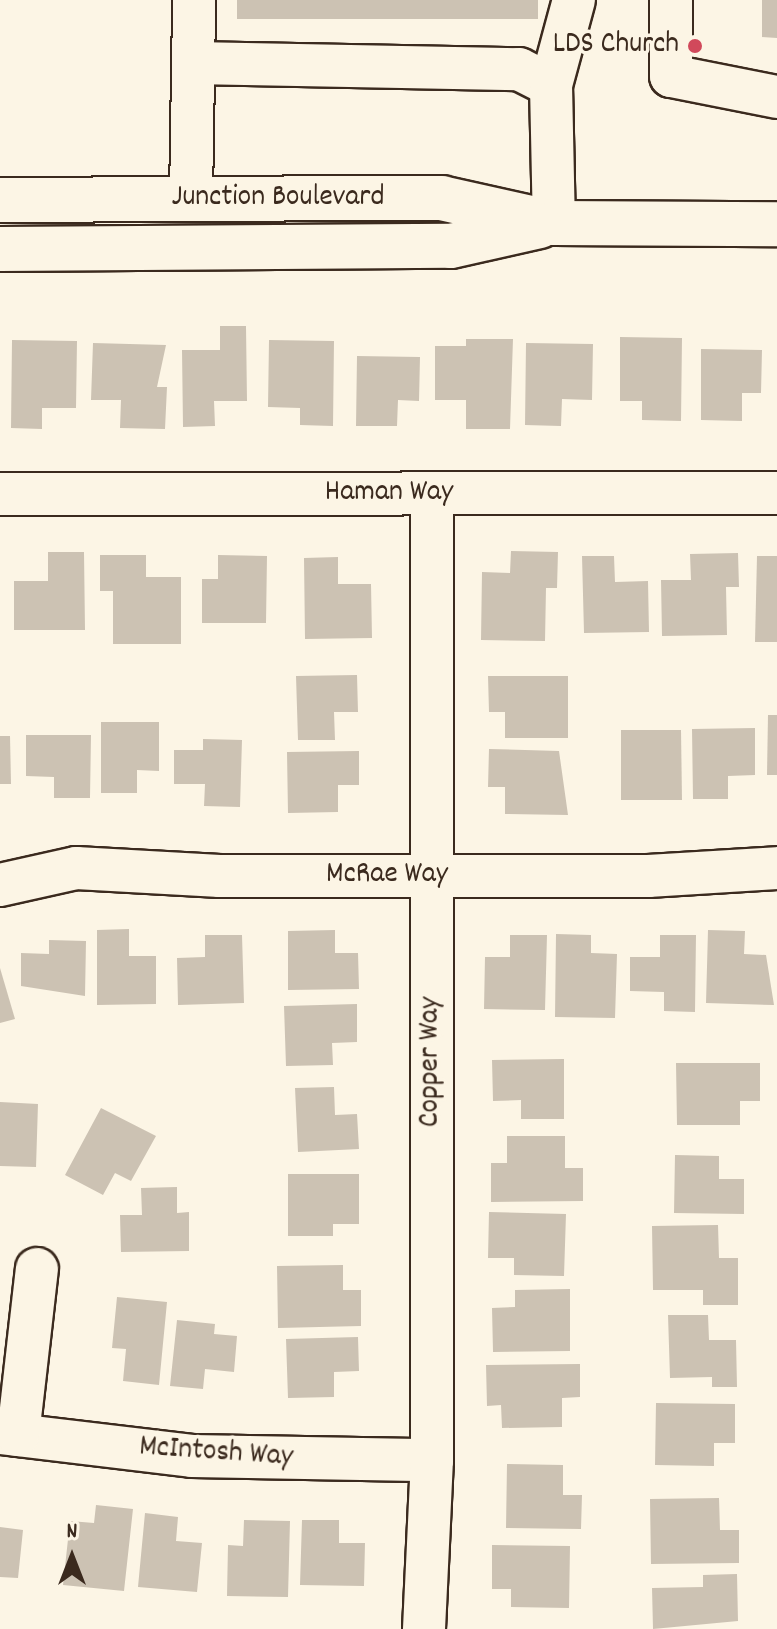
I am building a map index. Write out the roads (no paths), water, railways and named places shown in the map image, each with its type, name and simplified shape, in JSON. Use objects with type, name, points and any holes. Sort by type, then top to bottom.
[{"type":"main road","name":"Junction Boulevard","points":[[0,200],[441,198],[554,223],[777,224]]},
{"type":"main road","name":"Junction Boulevard","points":[[0,249],[451,246],[554,223]]},
{"type":"street","points":[[191,199],[194,0]]},
{"type":"street","points":[[554,223],[551,85],[574,0]]},
{"type":"street","points":[[671,0],[671,76],[777,97]]},
{"type":"street","points":[[193,63],[519,69],[551,85]]},
{"type":"street","name":"Haman Way","points":[[0,494],[777,493]]},
{"type":"street","name":"Copper Way","points":[[424,1629],[432,1460],[432,494]]},
{"type":"street","name":"McRae Way","points":[[0,885],[76,868],[432,876],[777,868]]},
{"type":"street","points":[[9,1434],[37,1269]]},
{"type":"street","name":"McIntosh Way","points":[[9,1434],[192,1456],[432,1460]]},
{"type":"place","name":"LDS Church","points":[[695,46]]}]
